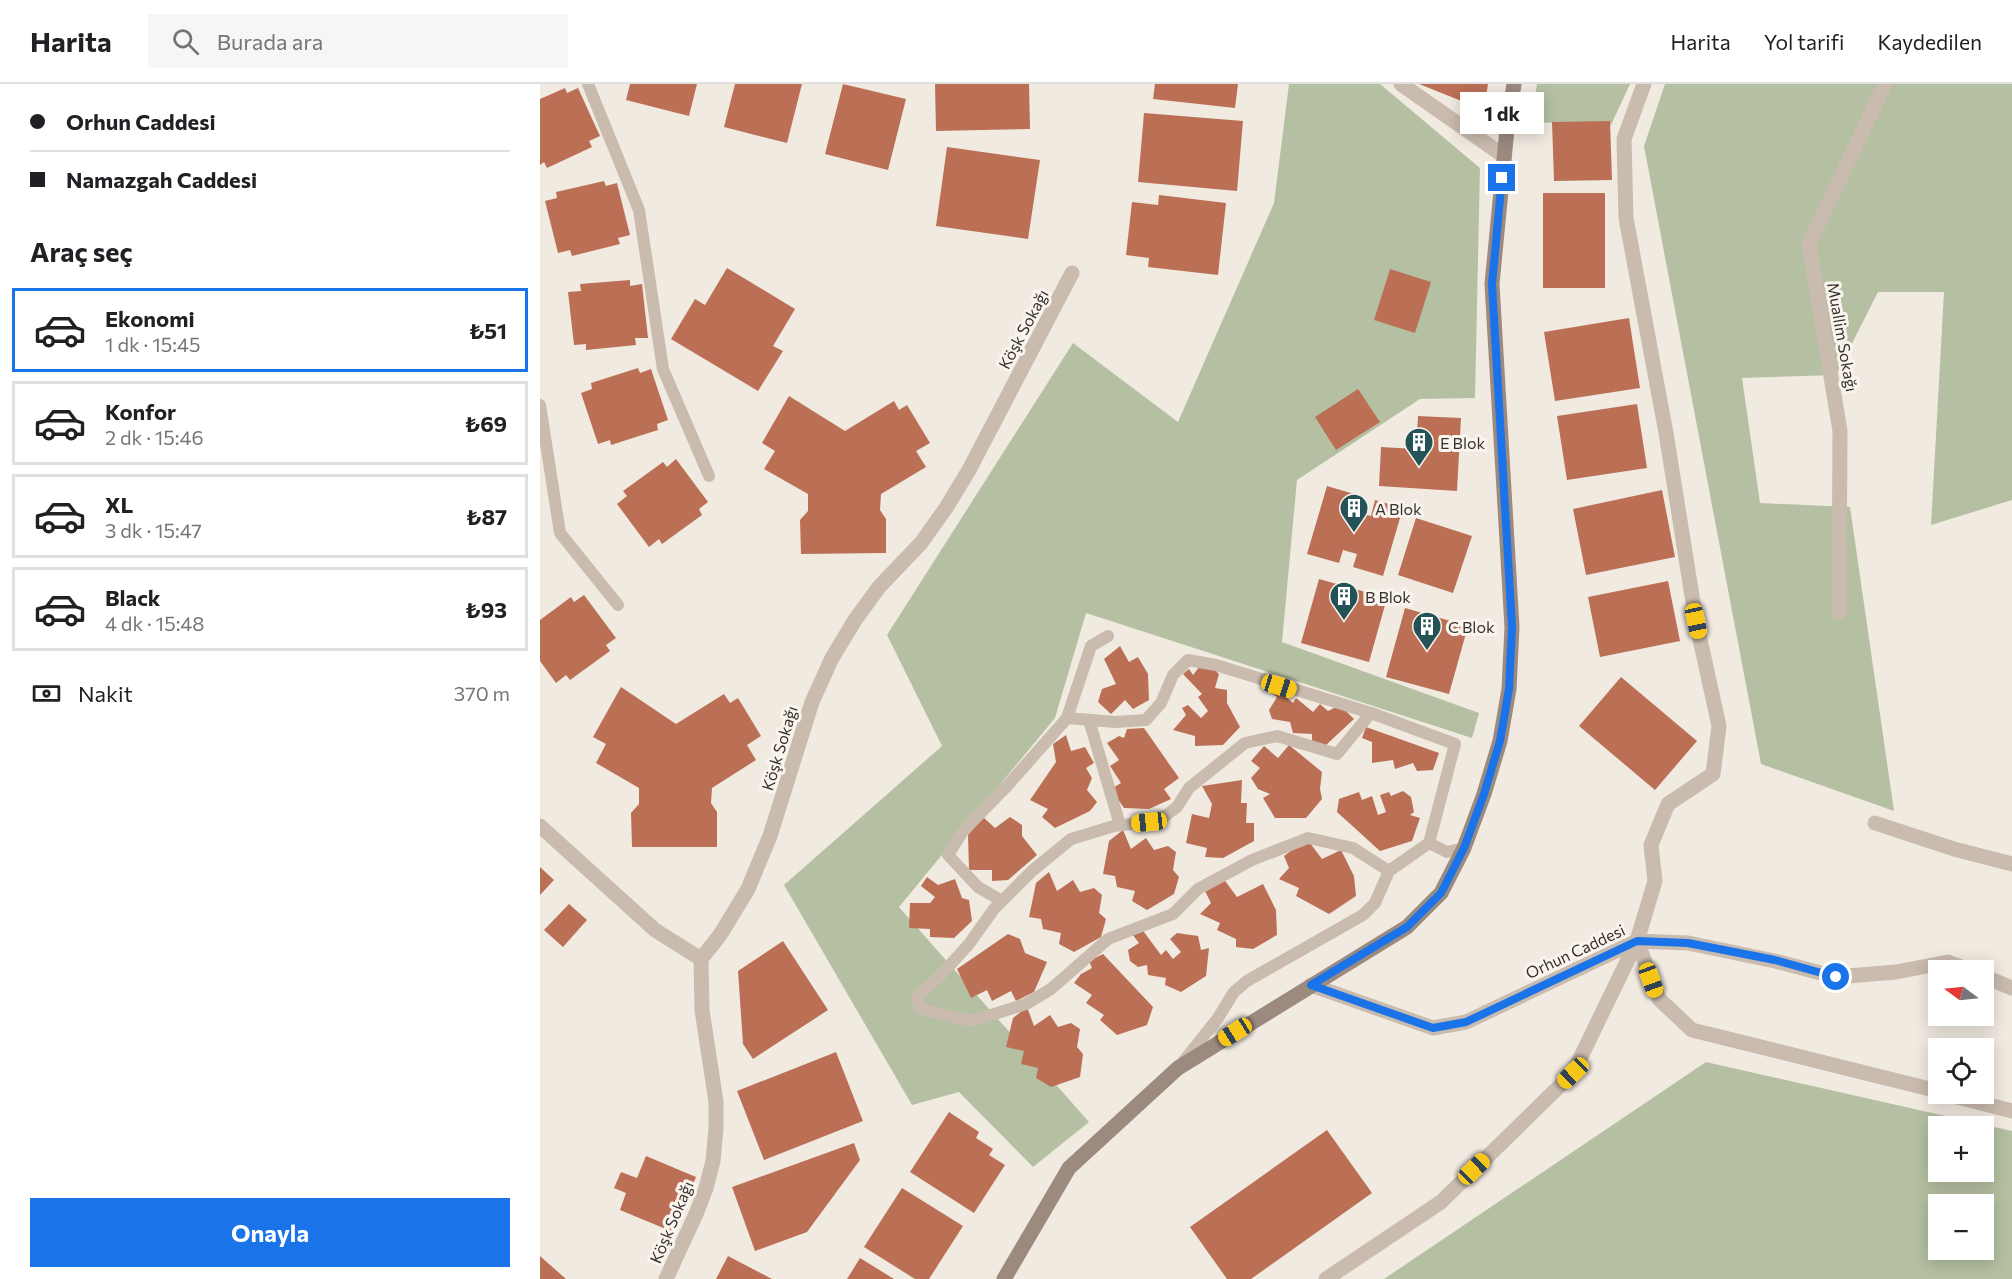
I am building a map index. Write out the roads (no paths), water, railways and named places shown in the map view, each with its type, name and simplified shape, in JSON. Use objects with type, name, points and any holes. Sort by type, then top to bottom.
[{"type":"main road","points":[[1004,1279],[1069,1168],[1178,1068],[1407,927],[1441,893],[1464,848],[1500,741],[1509,679],[1512,627],[1492,284],[1504,156],[1514,84]]},
{"type":"street","points":[[1401,84],[1504,156]]},
{"type":"street","points":[[1326,1279],[1441,1202],[1573,1073],[1637,941],[1655,881],[1651,845],[1668,804],[1713,774],[1719,726],[1696,621],[1666,433],[1626,218],[1624,139],[1644,84]]},
{"type":"street","name":"Muallim Sokağı","points":[[1839,612],[1840,431],[1809,244],[1885,84]]},
{"type":"street","name":"Köşk Sokağı","points":[[666,1279],[696,1214],[713,1161],[716,1102],[702,1010],[701,959],[720,935],[748,889],[770,836],[812,702],[832,658],[879,587],[921,543],[952,499],[1072,273]]},
{"type":"street","points":[[1875,823],[1954,849],[2012,864]]},
{"type":"street","points":[[540,826],[655,930],[701,959]]},
{"type":"street","points":[[1637,941],[1659,999],[1692,1030],[1928,1089]]},
{"type":"street","name":"Orhun Caddesi","points":[[1311,985],[1433,1028],[1466,1022],[1637,941],[1688,943],[1775,960],[1836,977],[1896,972],[1928,966]]},
{"type":"street","points":[[1994,981],[2012,988]]},
{"type":"street","points":[[1987,1104],[2012,1110]]},
{"type":"lane","points":[[588,84],[639,210],[663,369],[709,476]]},
{"type":"lane","points":[[540,405],[560,533],[618,605]]},
{"type":"lane","points":[[1002,901],[978,887],[948,855],[963,831],[1008,786],[1067,718],[1091,646],[1108,636]]},
{"type":"lane","points":[[1067,718],[1116,722],[1146,720],[1161,703],[1173,675],[1188,660],[1216,665],[1371,713],[1455,744],[1429,843],[1389,872],[1375,903],[1364,915],[1247,981],[1234,992],[1218,1018],[1178,1068]]},
{"type":"lane","points":[[1371,713],[1337,754],[1277,736],[1245,743],[1189,788],[1178,807],[1165,816],[1149,822],[1120,825],[1071,839],[1002,901],[969,944],[940,976],[917,996],[920,1009],[972,1021],[1026,1004],[1052,989],[1108,939],[1173,914],[1198,889],[1252,860],[1308,838],[1353,848],[1389,872]]},
{"type":"lane","points":[[1089,720],[1120,825]]},
{"type":"lane","points":[[1429,843],[1447,852],[1464,848]]},
{"type":"place","name":"E Blok","points":[[1419,468]]},
{"type":"place","name":"A Blok","points":[[1354,534]]},
{"type":"place","name":"B Blok","points":[[1344,622]]},
{"type":"place","name":"C Blok","points":[[1427,652]]}]
